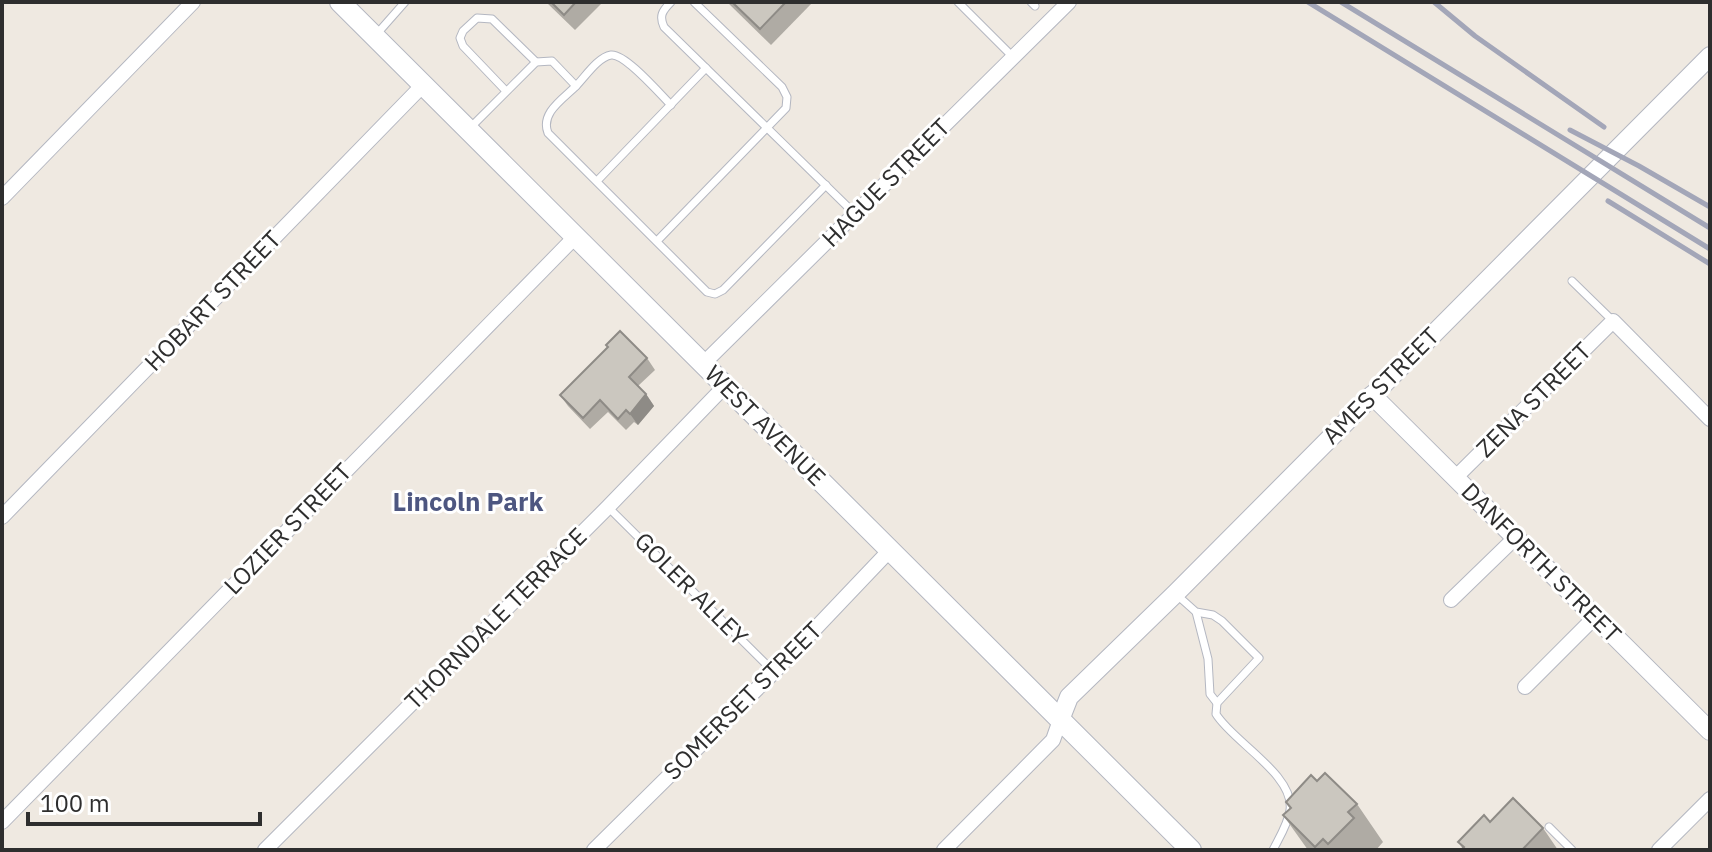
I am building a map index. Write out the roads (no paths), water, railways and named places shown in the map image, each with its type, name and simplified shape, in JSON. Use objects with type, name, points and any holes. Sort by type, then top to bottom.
[{"type":"main road","name":"WEST AVENUE","points":[[340,2],[1191,850]]},
{"type":"street","points":[[2,198],[193,2]]},
{"type":"street","name":"HAGUE STREET","points":[[703,364],[1069,2]]},
{"type":"street","name":"AMES STREET","points":[[1060,720],[1069,697],[1710,56]]},
{"type":"street","name":"HOBART STREET","points":[[2,517],[423,85]]},
{"type":"street","name":"LOZIER STREET","points":[[2,822],[575,237]]},
{"type":"street","points":[[1613,321],[1710,419]]},
{"type":"street","name":"ZENA STREET","points":[[1455,478],[1613,321]]},
{"type":"street","name":"THORNDALE TERRACE","points":[[265,850],[725,386]]},
{"type":"street","name":"DANFORTH STREET","points":[[1372,395],[1710,731]]},
{"type":"street","points":[[1451,600],[1515,538]]},
{"type":"street","name":"SOMERSET STREET","points":[[594,850],[774,672],[890,550]]},
{"type":"street","points":[[1525,687],[1595,617]]},
{"type":"street","points":[[944,850],[1053,740],[1060,720]]},
{"type":"street","points":[[1659,850],[1710,799]]},
{"type":"lane","points":[[374,36],[405,2]]},
{"type":"lane","points":[[671,2],[660,19],[664,27],[855,214]]},
{"type":"lane","points":[[657,241],[786,108],[787,97],[782,87],[694,2]]},
{"type":"lane","points":[[958,2],[1013,57]]},
{"type":"lane","points":[[506,91],[463,46],[460,38],[463,31],[477,18],[492,19],[536,62]]},
{"type":"lane","points":[[671,105],[623,58],[611,55],[602,60],[547,115],[544,124],[548,133],[707,292],[715,294],[723,290],[826,185]]},
{"type":"lane","points":[[468,130],[536,62],[552,61],[576,86]]},
{"type":"lane","points":[[597,181],[706,68]]},
{"type":"lane","points":[[1572,281],[1613,321]]},
{"type":"lane","name":"GOLER ALLEY","points":[[608,507],[774,672]]},
{"type":"lane","points":[[1176,593],[1196,612],[1208,659],[1210,694],[1217,703],[1217,718],[1278,777],[1290,801],[1287,820],[1273,850]]},
{"type":"lane","points":[[1196,612],[1213,615],[1222,621],[1259,658],[1217,703]]},
{"type":"lane","points":[[1549,827],[1572,850]]},
{"type":"railway","points":[[1308,2],[1710,249]]},
{"type":"railway","points":[[1341,2],[1710,228]]},
{"type":"railway","points":[[1434,2],[1475,36],[1604,127]]},
{"type":"railway","points":[[1570,130],[1710,207]]},
{"type":"railway","points":[[1608,201],[1710,264]]},
{"type":"district","name":"Lincoln Park","points":[[468,502]]}]
